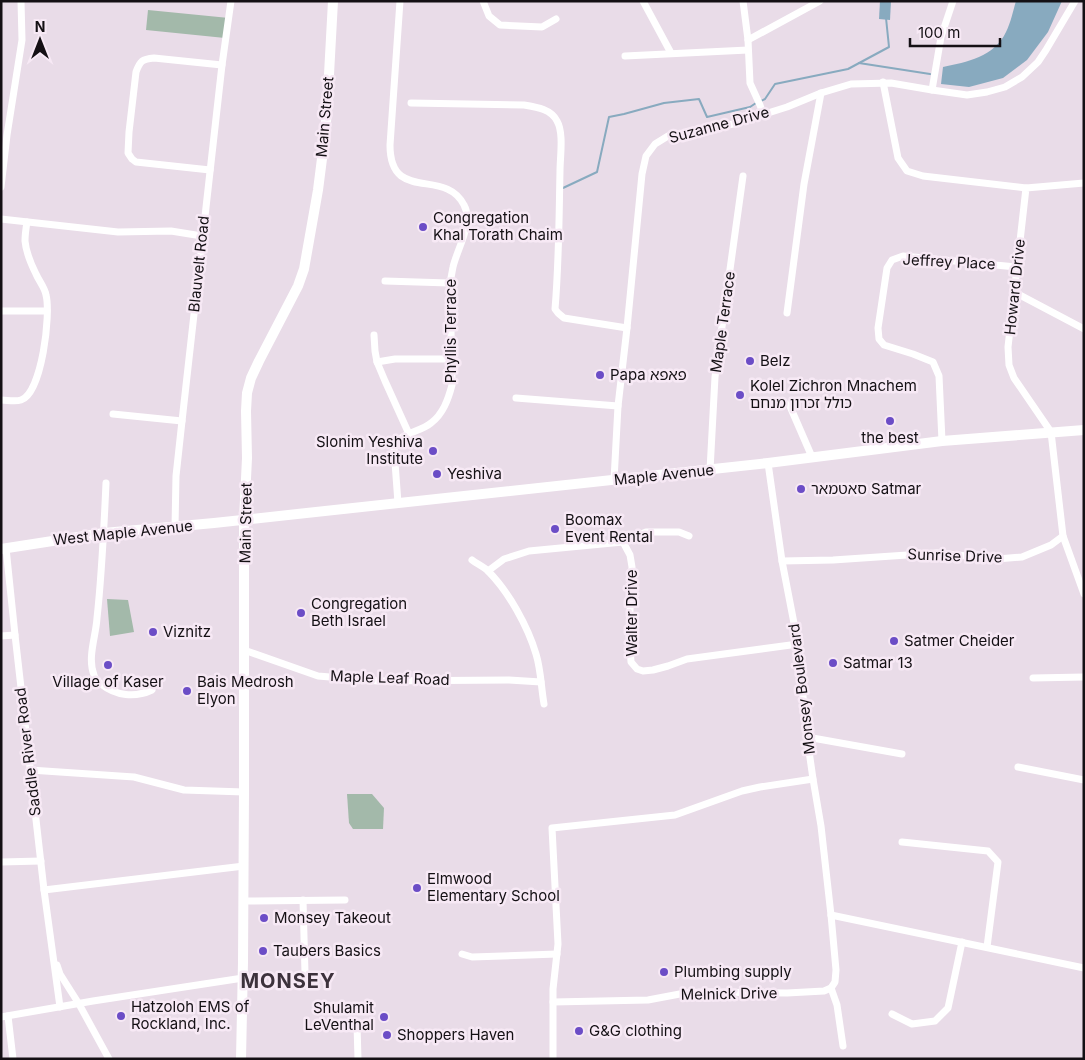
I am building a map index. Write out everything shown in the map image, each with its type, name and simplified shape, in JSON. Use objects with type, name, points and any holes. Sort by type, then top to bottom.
[{"type":"street","points":[[1,187],[6,135],[22,40],[21,1]]},
{"type":"street","name":"Blauvelt Road","points":[[174,527],[176,476],[202,236],[231,1]]},
{"type":"street","name":"Main Street","points":[[241,1059],[244,901],[244,520],[247,458],[247,393],[251,378],[298,286],[304,269],[324,143],[333,1]]},
{"type":"street","name":"Phyllis Terrace","points":[[398,503],[394,450],[397,441],[421,430],[431,423],[443,410],[452,386],[449,283],[467,222],[465,206],[460,198],[448,188],[410,181],[403,178],[392,165],[390,156],[392,100],[400,1]]},
{"type":"street","points":[[484,1],[489,16],[500,25],[542,27],[556,19]]},
{"type":"street","points":[[642,1],[671,53]]},
{"type":"street","points":[[743,1],[748,40],[750,83],[763,114]]},
{"type":"street","points":[[748,40],[820,1]]},
{"type":"street","points":[[932,90],[941,37],[953,1]]},
{"type":"street","name":"Suzanne Drive","points":[[614,480],[618,406],[642,174],[646,156],[655,144],[668,136],[732,124],[851,84],[883,82],[967,94],[987,92],[1005,87],[1022,77],[1038,62],[1075,1]]},
{"type":"street","points":[[625,56],[748,50]]},
{"type":"street","points":[[210,170],[136,162],[128,153],[129,132],[136,72],[140,63],[146,59],[154,58],[222,65]]},
{"type":"street","points":[[883,82],[898,158],[907,171],[923,176],[1026,188],[1084,183]]},
{"type":"street","points":[[787,313],[804,184],[821,93]]},
{"type":"street","points":[[411,103],[524,105],[537,107],[551,114],[557,121],[561,135],[555,309],[564,318],[627,328]]},
{"type":"street","name":"Maple Terrace","points":[[710,470],[715,378],[744,176]]},
{"type":"street","name":"Howard Drive","points":[[1026,188],[1008,347],[1009,365],[1014,378],[1051,432]]},
{"type":"street","points":[[1,219],[118,232],[171,231],[202,236]]},
{"type":"street","points":[[1,400],[21,400],[34,387],[43,352],[47,326],[46,294],[35,274],[27,251],[25,240],[27,222]]},
{"type":"street","name":"Jeffrey Place","points":[[942,441],[938,376],[933,362],[884,346],[879,339],[878,328],[887,268],[892,260],[903,256],[1016,267]]},
{"type":"street","points":[[385,281],[449,283]]},
{"type":"street","points":[[1014,292],[1084,329]]},
{"type":"street","points":[[1,311],[47,311]]},
{"type":"street","points":[[374,334],[374,351],[377,362],[409,434]]},
{"type":"street","points":[[377,362],[395,359],[452,359]]},
{"type":"street","points":[[516,398],[618,406]]},
{"type":"street","points":[[789,404],[812,457]]},
{"type":"street","points":[[113,414],[182,421]]},
{"type":"street","name":"Maple Avenue","points":[[244,520],[768,464],[942,441],[1084,430]]},
{"type":"street","points":[[1051,432],[1063,536],[1084,594]]},
{"type":"street","name":"Monsey Boulevard","points":[[768,464],[782,561],[798,644],[807,737],[821,826],[831,915]]},
{"type":"street","points":[[106,483],[97,620],[92,655],[94,677],[107,689],[114,692],[134,695],[152,690]]},
{"type":"street","name":"West Maple Avenue","points":[[4,548],[104,533],[244,520]]},
{"type":"street","points":[[488,571],[504,559],[529,551],[623,542],[646,532],[679,532],[689,536]]},
{"type":"street","name":"Sunrise Drive","points":[[782,561],[833,560],[937,553],[997,559],[1022,557],[1051,545],[1063,536]]},
{"type":"street","name":"Walter Drive","points":[[623,542],[630,555],[632,567],[629,632],[631,662],[637,669],[643,671],[653,670],[687,659],[798,644]]},
{"type":"street","name":"Saddle River Road","points":[[4,548],[44,890],[60,1007]]},
{"type":"street","points":[[472,560],[488,571],[509,598],[528,631],[537,655],[544,704]]},
{"type":"street","points":[[1,636],[14,635]]},
{"type":"street","name":"Maple Leaf Road","points":[[244,650],[318,676],[378,681],[509,680],[540,682]]},
{"type":"street","points":[[1033,678],[1084,677]]},
{"type":"street","points":[[807,737],[902,754]]},
{"type":"street","points":[[1018,767],[1084,780]]},
{"type":"street","points":[[30,770],[134,777],[184,790],[244,792]]},
{"type":"street","points":[[552,1059],[553,1002],[558,942],[552,828],[675,815],[742,791],[813,779]]},
{"type":"street","points":[[902,842],[988,851],[998,862],[987,947]]},
{"type":"street","points":[[1,862],[41,861]]},
{"type":"street","points":[[44,890],[244,866]]},
{"type":"street","points":[[303,900],[305,973]]},
{"type":"street","points":[[244,901],[345,900]]},
{"type":"street","points":[[843,1046],[837,1005],[831,988],[835,982],[836,970],[831,915],[1084,968]]},
{"type":"street","points":[[892,1014],[912,1024],[935,1021],[948,1008],[962,942]]},
{"type":"street","points":[[462,954],[472,957],[557,954]]},
{"type":"street","name":"Saddle River Road","points":[[53,956],[60,974],[109,1059]]},
{"type":"street","points":[[13,1059],[4,1016],[243,978]]},
{"type":"street","name":"Melnick Drive","points":[[553,1002],[648,1000],[685,993],[704,992],[788,993],[824,991],[831,988]]},
{"type":"street","points":[[357,1026],[358,1059]]},
{"type":"green space","points":[[148,10],[229,18],[225,38],[146,30]]},
{"type":"green space","points":[[107,599],[128,600],[134,632],[110,636]]},
{"type":"green space","points":[[347,794],[372,794],[384,808],[383,829],[353,829],[349,823]]},
{"type":"water","points":[[880,1],[891,1],[890,20],[879,19]]},
{"type":"water","points":[[1016,1],[1062,1],[1048,32],[1027,60],[1003,78],[969,87],[941,84],[943,67],[979,57],[987,53],[1001,40],[1006,32]]},
{"type":"waterway","points":[[761,101],[765,99],[775,84],[848,69],[889,47],[886,18]]},
{"type":"waterway","points":[[859,63],[930,74]]},
{"type":"waterway","points":[[563,188],[597,172],[609,117],[664,103],[699,99],[707,117],[750,107],[756,103]]},
{"type":"place","name":"Congregation Khal Torath Chaim","points":[[423,227]]},
{"type":"place","name":"Belz","points":[[750,361]]},
{"type":"place","name":"Papa פאפא","points":[[600,375]]},
{"type":"place","name":"Kolel Zichron Mnachem כולל זכרון מנחם","points":[[740,395]]},
{"type":"place","name":"the best","points":[[890,421]]},
{"type":"place","name":"Slonim Yeshiva Institute","points":[[433,451]]},
{"type":"place","name":"Yeshiva","points":[[437,474]]},
{"type":"place","name":"סאטמאר Satmar","points":[[801,489]]},
{"type":"place","name":"Boomax Event Rental","points":[[555,529]]},
{"type":"place","name":"Congregation Beth Israel","points":[[301,613]]},
{"type":"place","name":"Viznitz","points":[[153,632]]},
{"type":"place","name":"Satmer Cheider","points":[[894,641]]},
{"type":"place","name":"Satmar 13","points":[[833,663]]},
{"type":"place","name":"Village of Kaser","points":[[108,665]]},
{"type":"place","name":"Bais Medrosh Elyon","points":[[187,691]]},
{"type":"place","name":"Elmwood Elementary School","points":[[417,888]]},
{"type":"place","name":"Monsey Takeout","points":[[264,918]]},
{"type":"place","name":"Taubers Basics","points":[[263,951]]},
{"type":"place","name":"Plumbing supply","points":[[664,972]]},
{"type":"place","name":"Hatzoloh EMS of Rockland, Inc.","points":[[121,1016]]},
{"type":"place","name":"Shulamit LeVenthal","points":[[384,1017]]},
{"type":"place","name":"G&G clothing","points":[[579,1031]]},
{"type":"place","name":"Shoppers Haven","points":[[387,1035]]},
{"type":"district","name":"MONSEY","points":[[288,981]]}]
